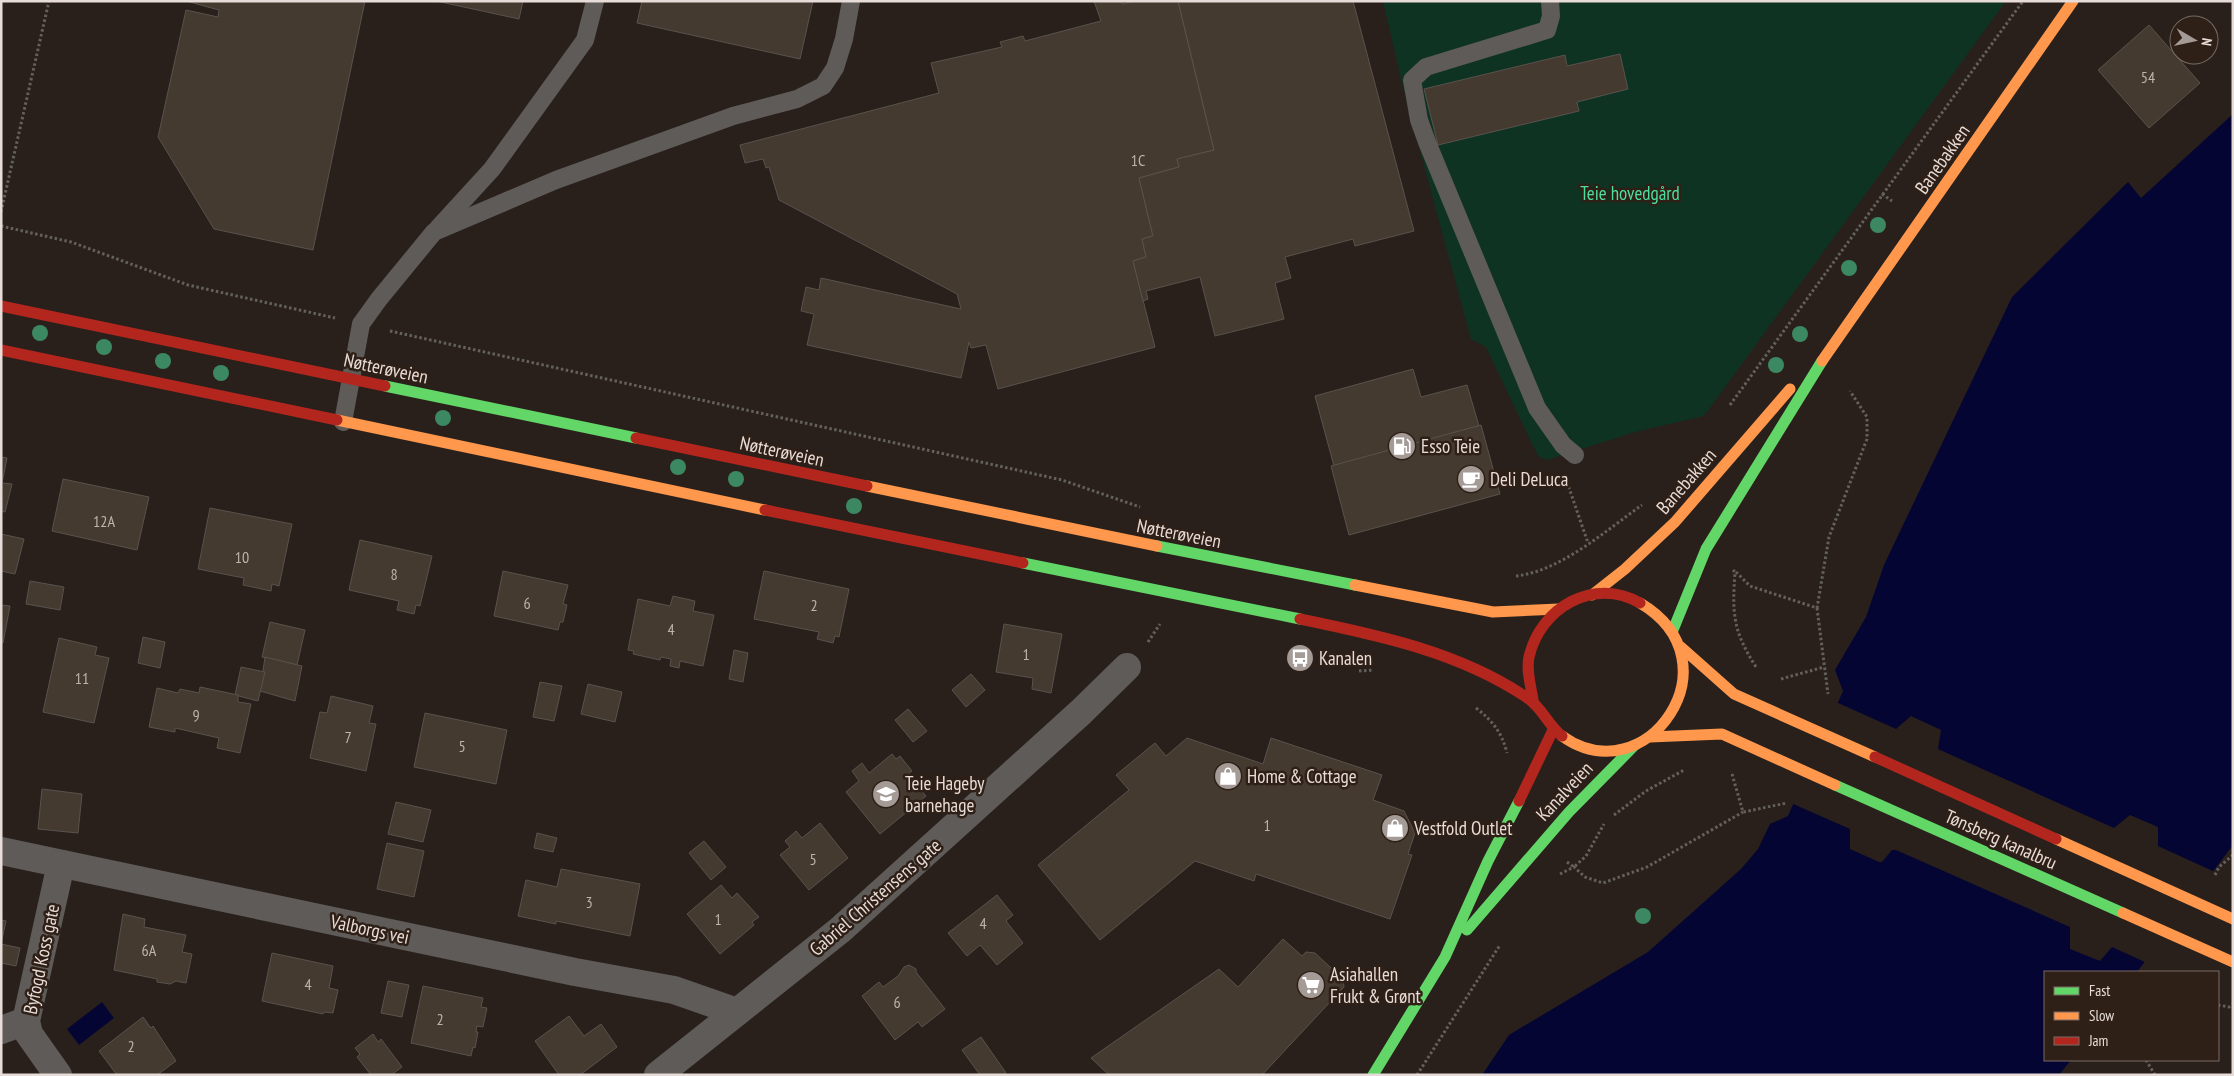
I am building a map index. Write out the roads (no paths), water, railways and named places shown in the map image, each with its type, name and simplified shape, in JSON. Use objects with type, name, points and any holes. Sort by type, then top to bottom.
[{"type":"main road","name":"Banebakken","points":[[1673,630],[1706,549],[1838,336],[2073,1]]},
{"type":"main road","name":"Nøtterøveien","points":[[1,306],[1140,543],[1493,612],[1559,609]]},
{"type":"main road","name":"Banebakken","points":[[1592,595],[1625,569],[1675,522],[1715,474],[1838,336]]},
{"type":"main road","points":[[1,350],[1385,636],[1449,656],[1533,700]]},
{"type":"main road","points":[[1615,594],[1638,600],[1657,612],[1673,630],[1680,646],[1684,664],[1680,697],[1664,726],[1650,737],[1635,745],[1618,750],[1595,750],[1572,743],[1553,730],[1533,700],[1529,659],[1546,622],[1559,609],[1574,600],[1592,595],[1615,594]]},
{"type":"main road","name":"Tønsberg kanalbru","points":[[1680,646],[1734,694],[2233,919]]},
{"type":"main road","name":"Kanalveien","points":[[1373,1075],[1445,956],[1488,861],[1542,756],[1553,730]]},
{"type":"main road","name":"Tønsberg kanalbru","points":[[1650,737],[1722,734],[2233,962]]},
{"type":"main road","name":"Kanalveien","points":[[1445,956],[1540,842],[1601,777],[1635,745]]},
{"type":"street","name":"Gabriel Christensens gate","points":[[658,1075],[840,930],[1081,712],[1127,667]]},
{"type":"street","name":"Valborgs vei","points":[[1,851],[565,970],[674,990],[738,1012]]},
{"type":"street","name":"Byfogd Koss gate","points":[[58,1075],[29,1034],[14,1025],[61,864]]},
{"type":"lane","points":[[343,422],[362,324],[379,299],[434,232],[492,169],[585,40],[595,1]]},
{"type":"lane","points":[[434,232],[556,180],[733,116],[797,99],[823,86],[836,68],[851,1]]},
{"type":"lane","points":[[1550,1],[1551,16],[1547,30],[1426,67],[1412,80],[1419,120],[1427,142],[1537,408],[1563,445],[1575,455]]},
{"type":"place","name":"Esso Teie","points":[[1402,446]]},
{"type":"place","name":"Deli DeLuca","points":[[1471,479]]},
{"type":"place","name":"Kanalen","points":[[1300,658]]},
{"type":"place","name":"Home & Cottage","points":[[1228,776]]},
{"type":"place","name":"Teie Hageby barnehage","points":[[886,794]]},
{"type":"place","name":"Vestfold Outlet","points":[[1395,828]]},
{"type":"place","name":"Asiahallen Frukt & Grønt","points":[[1311,985]]},
{"type":"park label","name":"Teie hovedgård","points":[[1630,193]]}]
